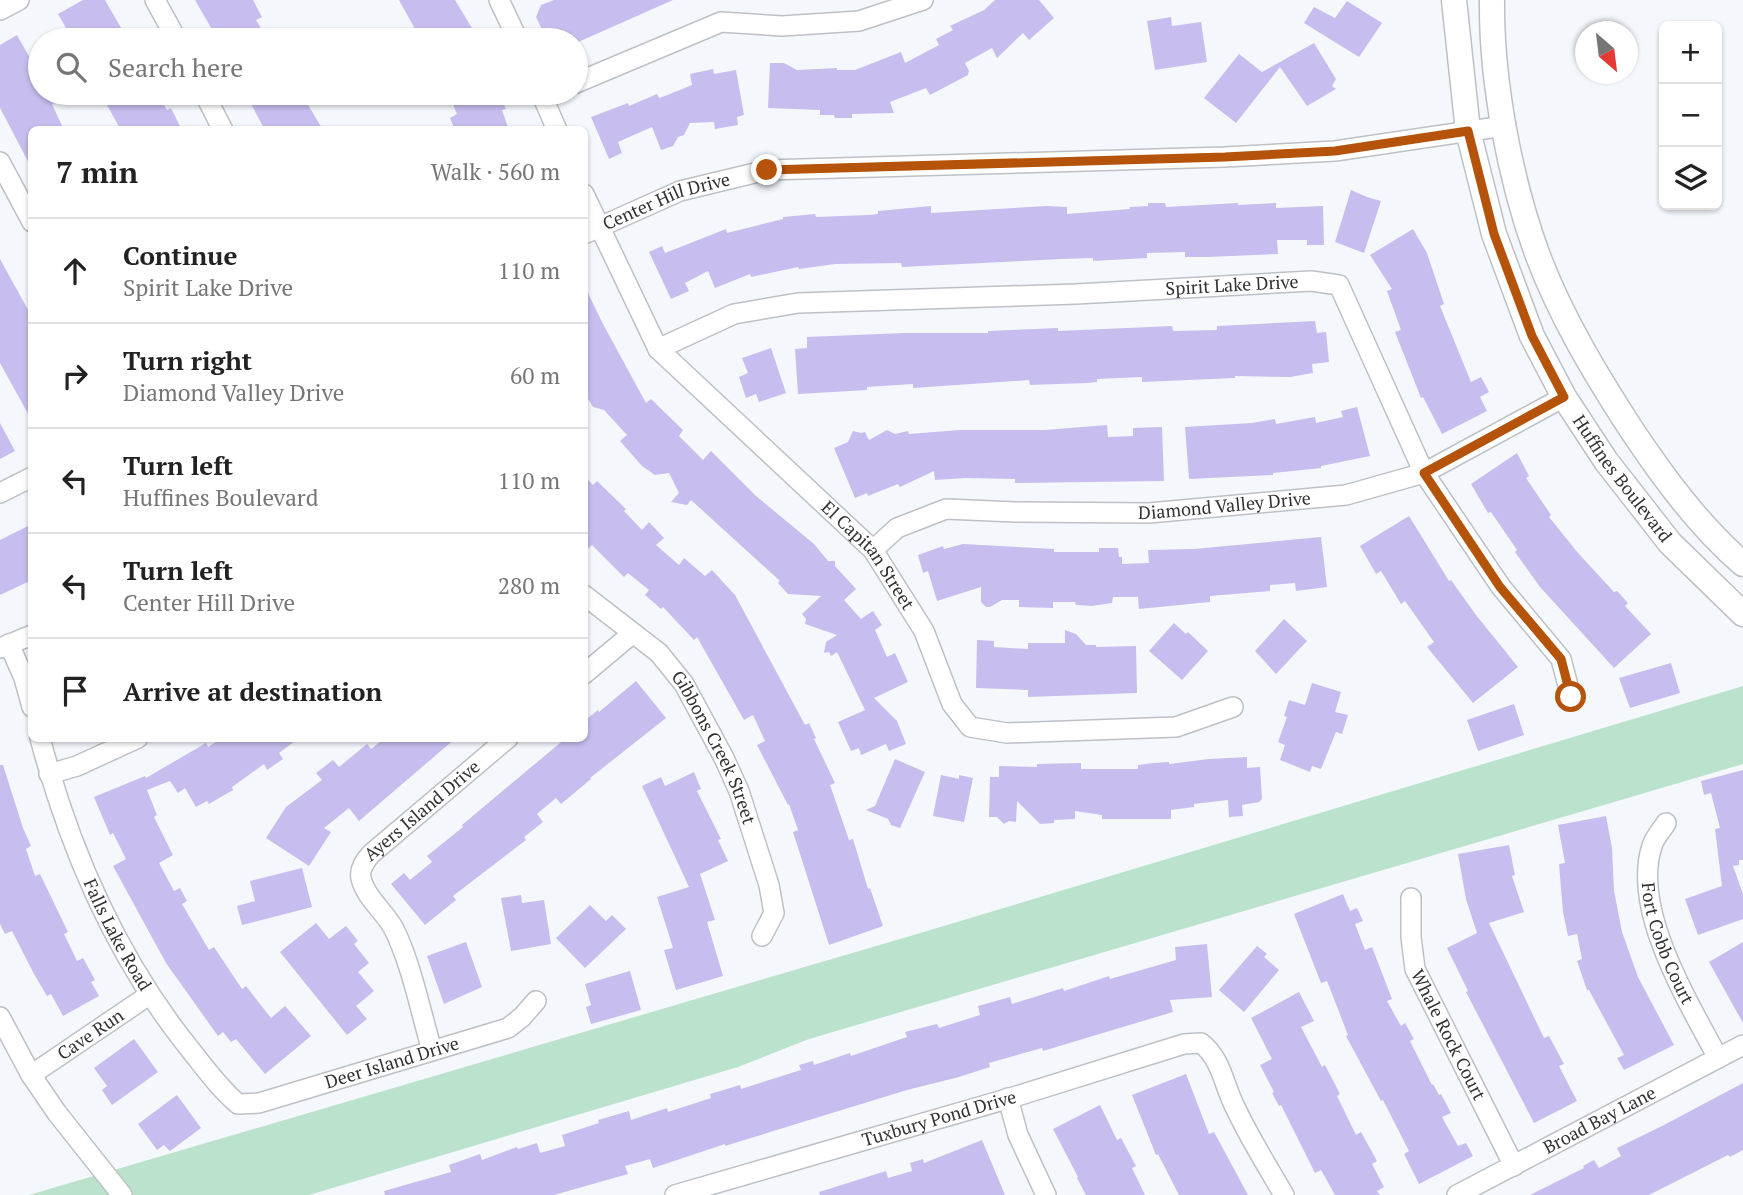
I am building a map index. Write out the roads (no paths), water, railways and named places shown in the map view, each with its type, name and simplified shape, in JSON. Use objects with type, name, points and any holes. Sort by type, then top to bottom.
[{"type":"main road","name":"Huffines Boulevard","points":[[1454,0],[1468,131],[1494,234],[1532,336],[1564,397],[1606,461],[1670,543],[1743,614]]},
{"type":"main road","name":"Huffines Boulevard","points":[[1492,0],[1496,68],[1504,126],[1521,200],[1538,256],[1568,321],[1603,386],[1660,473],[1743,564]]},
{"type":"street","points":[[0,10],[19,0]]},
{"type":"street","points":[[155,0],[170,28]]},
{"type":"street","points":[[499,0],[512,28]]},
{"type":"street","points":[[588,78],[721,22],[782,26],[859,22],[923,0]]},
{"type":"street","points":[[210,105],[221,126]]},
{"type":"street","points":[[549,105],[556,126]]},
{"type":"street","name":"Center Hill Drive","points":[[592,230],[680,191],[767,170],[1225,157],[1335,151],[1504,126]]},
{"type":"street","points":[[0,162],[28,214]]},
{"type":"street","name":"El Capitan Street","points":[[588,212],[592,230],[657,349],[873,550],[924,631],[952,704],[970,727],[1007,733],[1176,727],[1233,707]]},
{"type":"street","name":"Spirit Lake Drive","points":[[657,349],[734,314],[798,303],[1076,294],[1311,281],[1339,285],[1424,473],[1500,587],[1561,659],[1571,697]]},
{"type":"street","name":"Diamond Valley Drive","points":[[873,550],[897,528],[946,509],[1149,513],[1346,495],[1424,473],[1564,397]]},
{"type":"street","points":[[0,493],[28,479]]},
{"type":"street","name":"Gibbons Creek Street","points":[[588,598],[659,653],[684,684],[724,758],[739,791],[769,885],[774,913],[762,936]]},
{"type":"street","points":[[588,671],[633,633]]},
{"type":"street","points":[[28,637],[5,646],[24,678],[28,692]]},
{"type":"street","name":"Falls Lake Road","points":[[41,742],[70,838],[124,954],[149,995],[224,1092],[238,1104]]},
{"type":"street","points":[[49,774],[77,766],[129,742]]},
{"type":"street","name":"Ayers Island Drive","points":[[432,1050],[402,950],[394,929],[360,877],[362,865],[370,854],[503,742]]},
{"type":"street","name":"Fort Cobb Court","points":[[1666,822],[1652,845],[1648,880],[1654,912],[1669,965],[1718,1058]]},
{"type":"street","name":"Whale Rock Court","points":[[1411,898],[1411,937],[1415,969],[1514,1166]]},
{"type":"street","name":"Cave Run","points":[[31,1074],[149,995]]},
{"type":"street","name":"Deer Island Drive","points":[[238,1104],[260,1103],[508,1028],[536,1001]]},
{"type":"street","points":[[0,1017],[31,1074],[57,1113],[122,1195]]},
{"type":"street","name":"Tuxbury Pond Drive","points":[[675,1195],[1184,1044],[1201,1043],[1217,1060],[1223,1082],[1236,1110],[1284,1195]]},
{"type":"street","name":"Broad Bay Lane","points":[[1458,1195],[1743,1045]]},
{"type":"street","points":[[1008,1098],[1018,1135],[1046,1195]]}]
